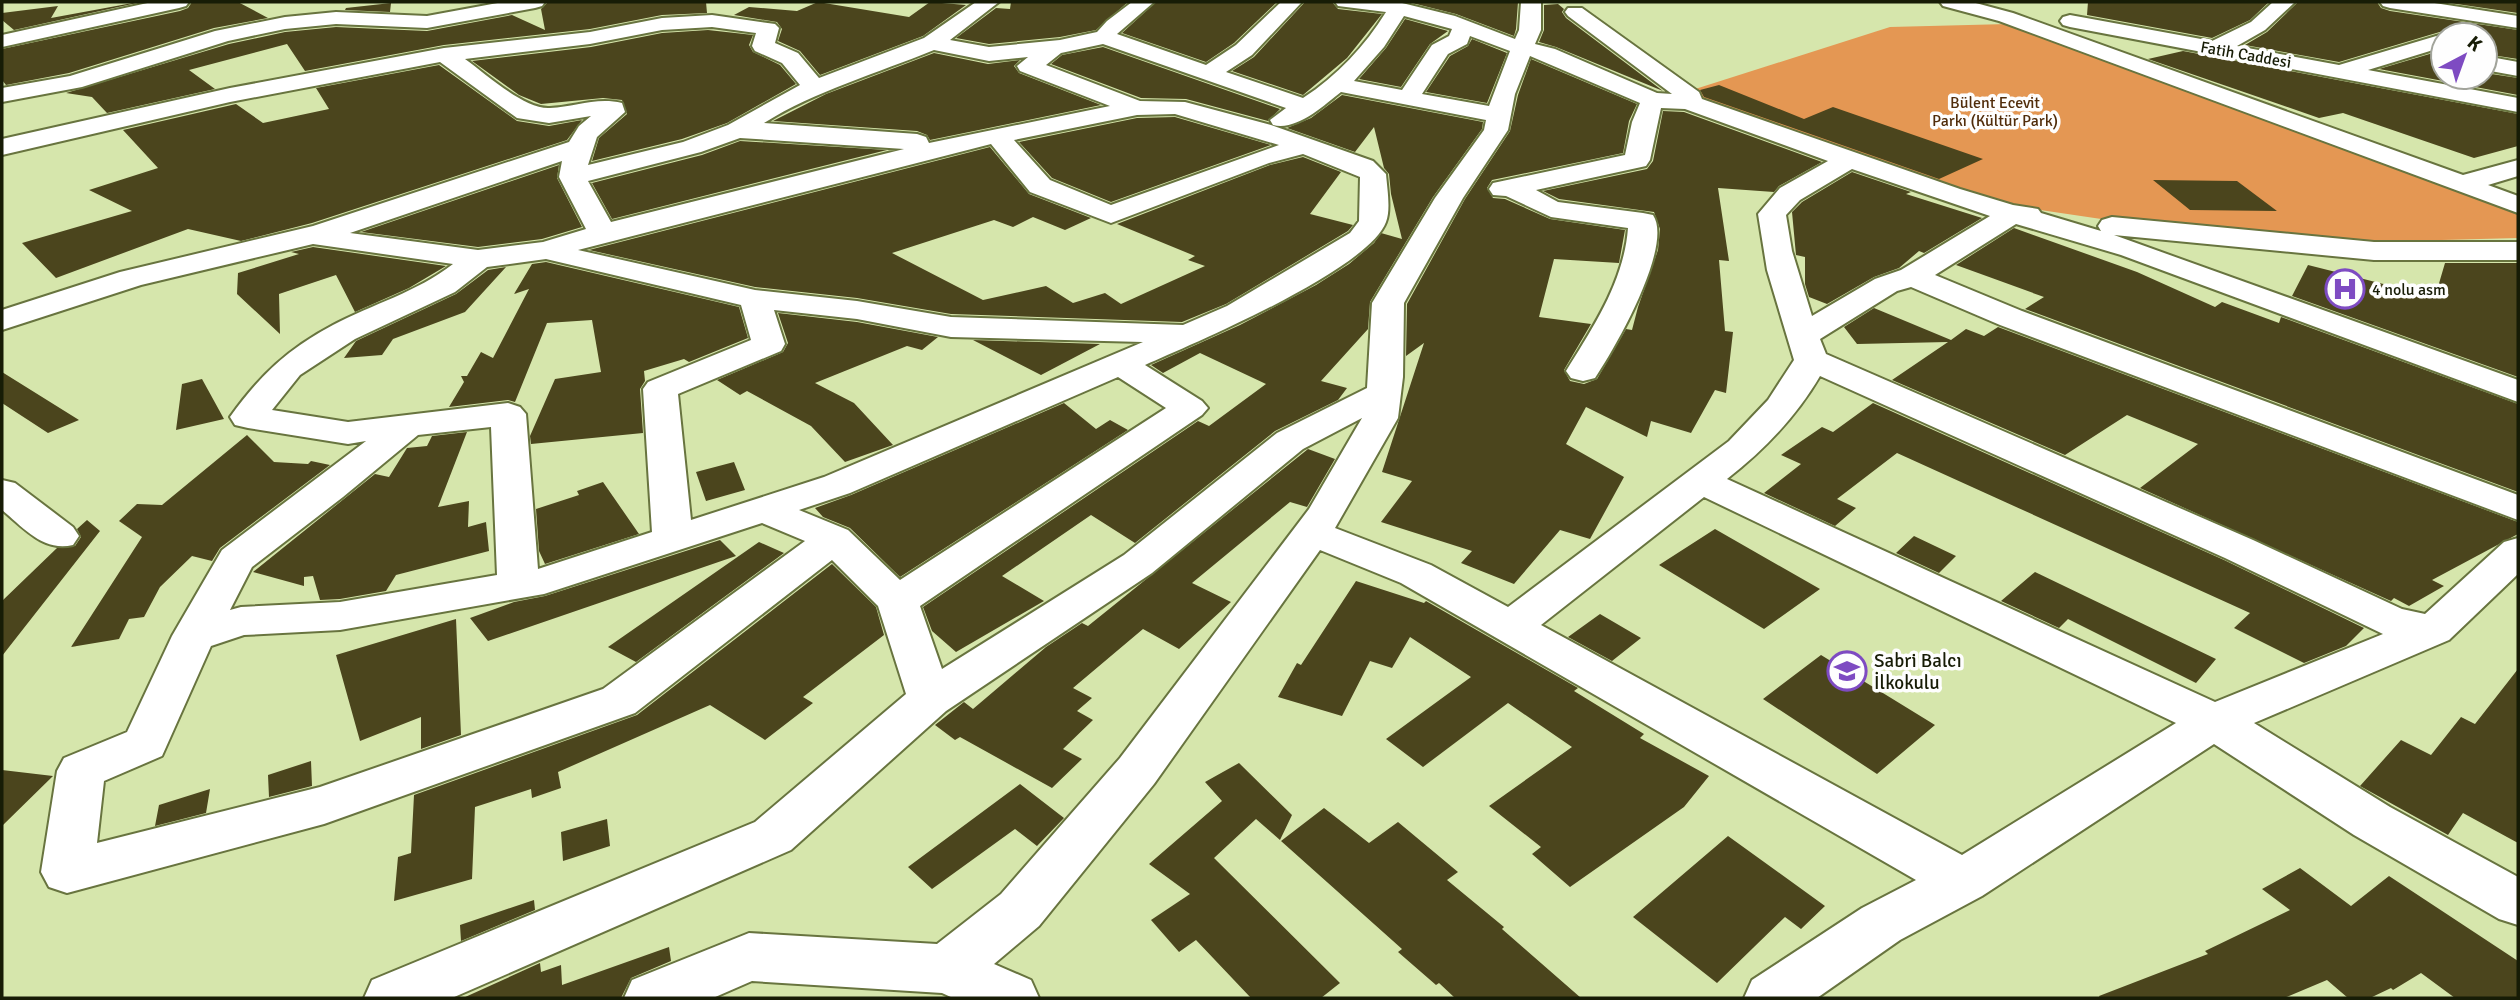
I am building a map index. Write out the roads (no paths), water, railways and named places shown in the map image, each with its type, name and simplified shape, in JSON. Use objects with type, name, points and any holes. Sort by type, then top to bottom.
[{"type":"street","points":[[2,41],[179,2]]},
{"type":"street","points":[[2,95],[74,82],[223,36],[285,23],[336,18],[427,22],[535,2]]},
{"type":"street","points":[[572,177],[692,147],[737,130],[814,88],[932,43],[989,2]]},
{"type":"street","points":[[1104,37],[1114,24],[1144,2]]},
{"type":"street","points":[[1211,72],[1244,50],[1292,2]]},
{"type":"street","points":[[1345,2],[1394,5],[1448,20],[1522,48],[1547,54],[1653,100],[1688,102],[1950,195],[2131,249],[2518,391]]},
{"type":"street","points":[[947,969],[1020,910],[1101,814],[1137,771],[1313,533],[1380,418],[1390,322],[1388,303],[1449,198],[1496,130],[1503,94],[1530,30],[1531,2]]},
{"type":"street","points":[[1950,2],[2006,17],[2518,205]]},
{"type":"street","name":"Fatih Caddesi","points":[[1975,2],[2518,105]]},
{"type":"street","points":[[2214,49],[2258,26],[2285,2]]},
{"type":"street","points":[[2390,2],[2516,21]]},
{"type":"street","points":[[712,21],[740,5]]},
{"type":"street","points":[[1262,130],[1339,85],[1384,35],[1394,5]]},
{"type":"street","points":[[1575,12],[1691,97],[1688,102]]},
{"type":"street","points":[[2,146],[37,141],[230,95],[444,55],[590,38],[662,24],[712,21],[768,28],[763,46],[790,58],[814,88]]},
{"type":"street","points":[[2499,25],[2516,21]]},
{"type":"street","points":[[1407,99],[1440,50],[1459,39],[1460,33],[1468,28]]},
{"type":"street","points":[[932,43],[989,54],[1060,47],[1104,37],[1211,72],[1305,107]]},
{"type":"street","points":[[2342,71],[2429,44]]},
{"type":"street","points":[[1060,47],[1028,66],[1137,108]]},
{"type":"street","points":[[2412,48],[2429,52]]},
{"type":"street","points":[[444,55],[526,113],[549,116],[600,107],[613,108],[613,112],[592,125],[578,146],[572,177],[603,233]]},
{"type":"street","points":[[2499,66],[2518,69]]},
{"type":"street","points":[[1339,85],[1499,115]]},
{"type":"street","points":[[1449,198],[1511,188],[1637,160],[1642,142],[1643,116],[1653,100]]},
{"type":"street","points":[[194,636],[241,621],[340,616],[544,581],[837,485],[1238,313],[1334,258],[1360,239],[1373,221],[1373,174],[1364,167],[1262,130],[1176,107],[1137,108],[959,143],[603,233],[546,250],[478,259],[311,236]]},
{"type":"street","points":[[737,130],[786,131],[874,141],[959,143]]},
{"type":"street","points":[[997,136],[1040,186],[1111,215],[1260,158],[1302,146]]},
{"type":"street","points":[[2,320],[131,278],[311,236],[578,146]]},
{"type":"street","points":[[1510,627],[1742,449],[1769,422],[1806,374],[1808,348],[1772,231],[1772,214],[1790,194],[1848,160]]},
{"type":"street","points":[[2462,184],[2518,167]]},
{"type":"street","points":[[1511,188],[1551,209],[1643,221],[1643,247],[1618,315],[1583,371]]},
{"type":"street","points":[[1808,348],[1886,285],[1912,276],[2014,213],[2175,234],[2374,251],[2518,251]]},
{"type":"street","points":[[546,250],[755,299],[856,310],[951,327],[1189,333]]},
{"type":"street","points":[[478,259],[444,286],[344,332],[288,368],[248,417],[348,433],[508,414],[517,586]]},
{"type":"street","points":[[1912,276],[2036,328],[2518,508]]},
{"type":"street","points":[[673,540],[660,389],[769,344],[755,299]]},
{"type":"street","points":[[1808,348],[2392,622],[2434,630]]},
{"type":"street","points":[[898,601],[1190,408],[1119,363]]},
{"type":"street","points":[[392,998],[773,836],[930,699],[1138,564],[1290,441],[1384,393]]},
{"type":"street","points":[[408,425],[330,489],[236,559],[194,636],[145,744],[81,771],[66,872],[324,805],[619,701],[834,539]]},
{"type":"street","points":[[1700,481],[2214,722],[2372,821],[2518,903]]},
{"type":"street","points":[[2,491],[58,536]]},
{"type":"street","points":[[765,510],[834,539],[898,601],[930,699]]},
{"type":"street","points":[[1313,533],[1416,574],[1963,881]]},
{"type":"street","points":[[1772,998],[1881,924],[1963,881],[2214,722],[2434,630],[2518,551]]},
{"type":"street","points":[[652,998],[749,957],[947,969],[1011,998]]},
{"type":"place","name":"4 nolu asm","points":[[2345,289]]},
{"type":"place","name":"Sabri Balcı İlkokulu","points":[[1847,671]]},
{"type":"park label","name":"Bülent Ecevit Parkı (Kültür Park)","points":[[1995,111]]}]
